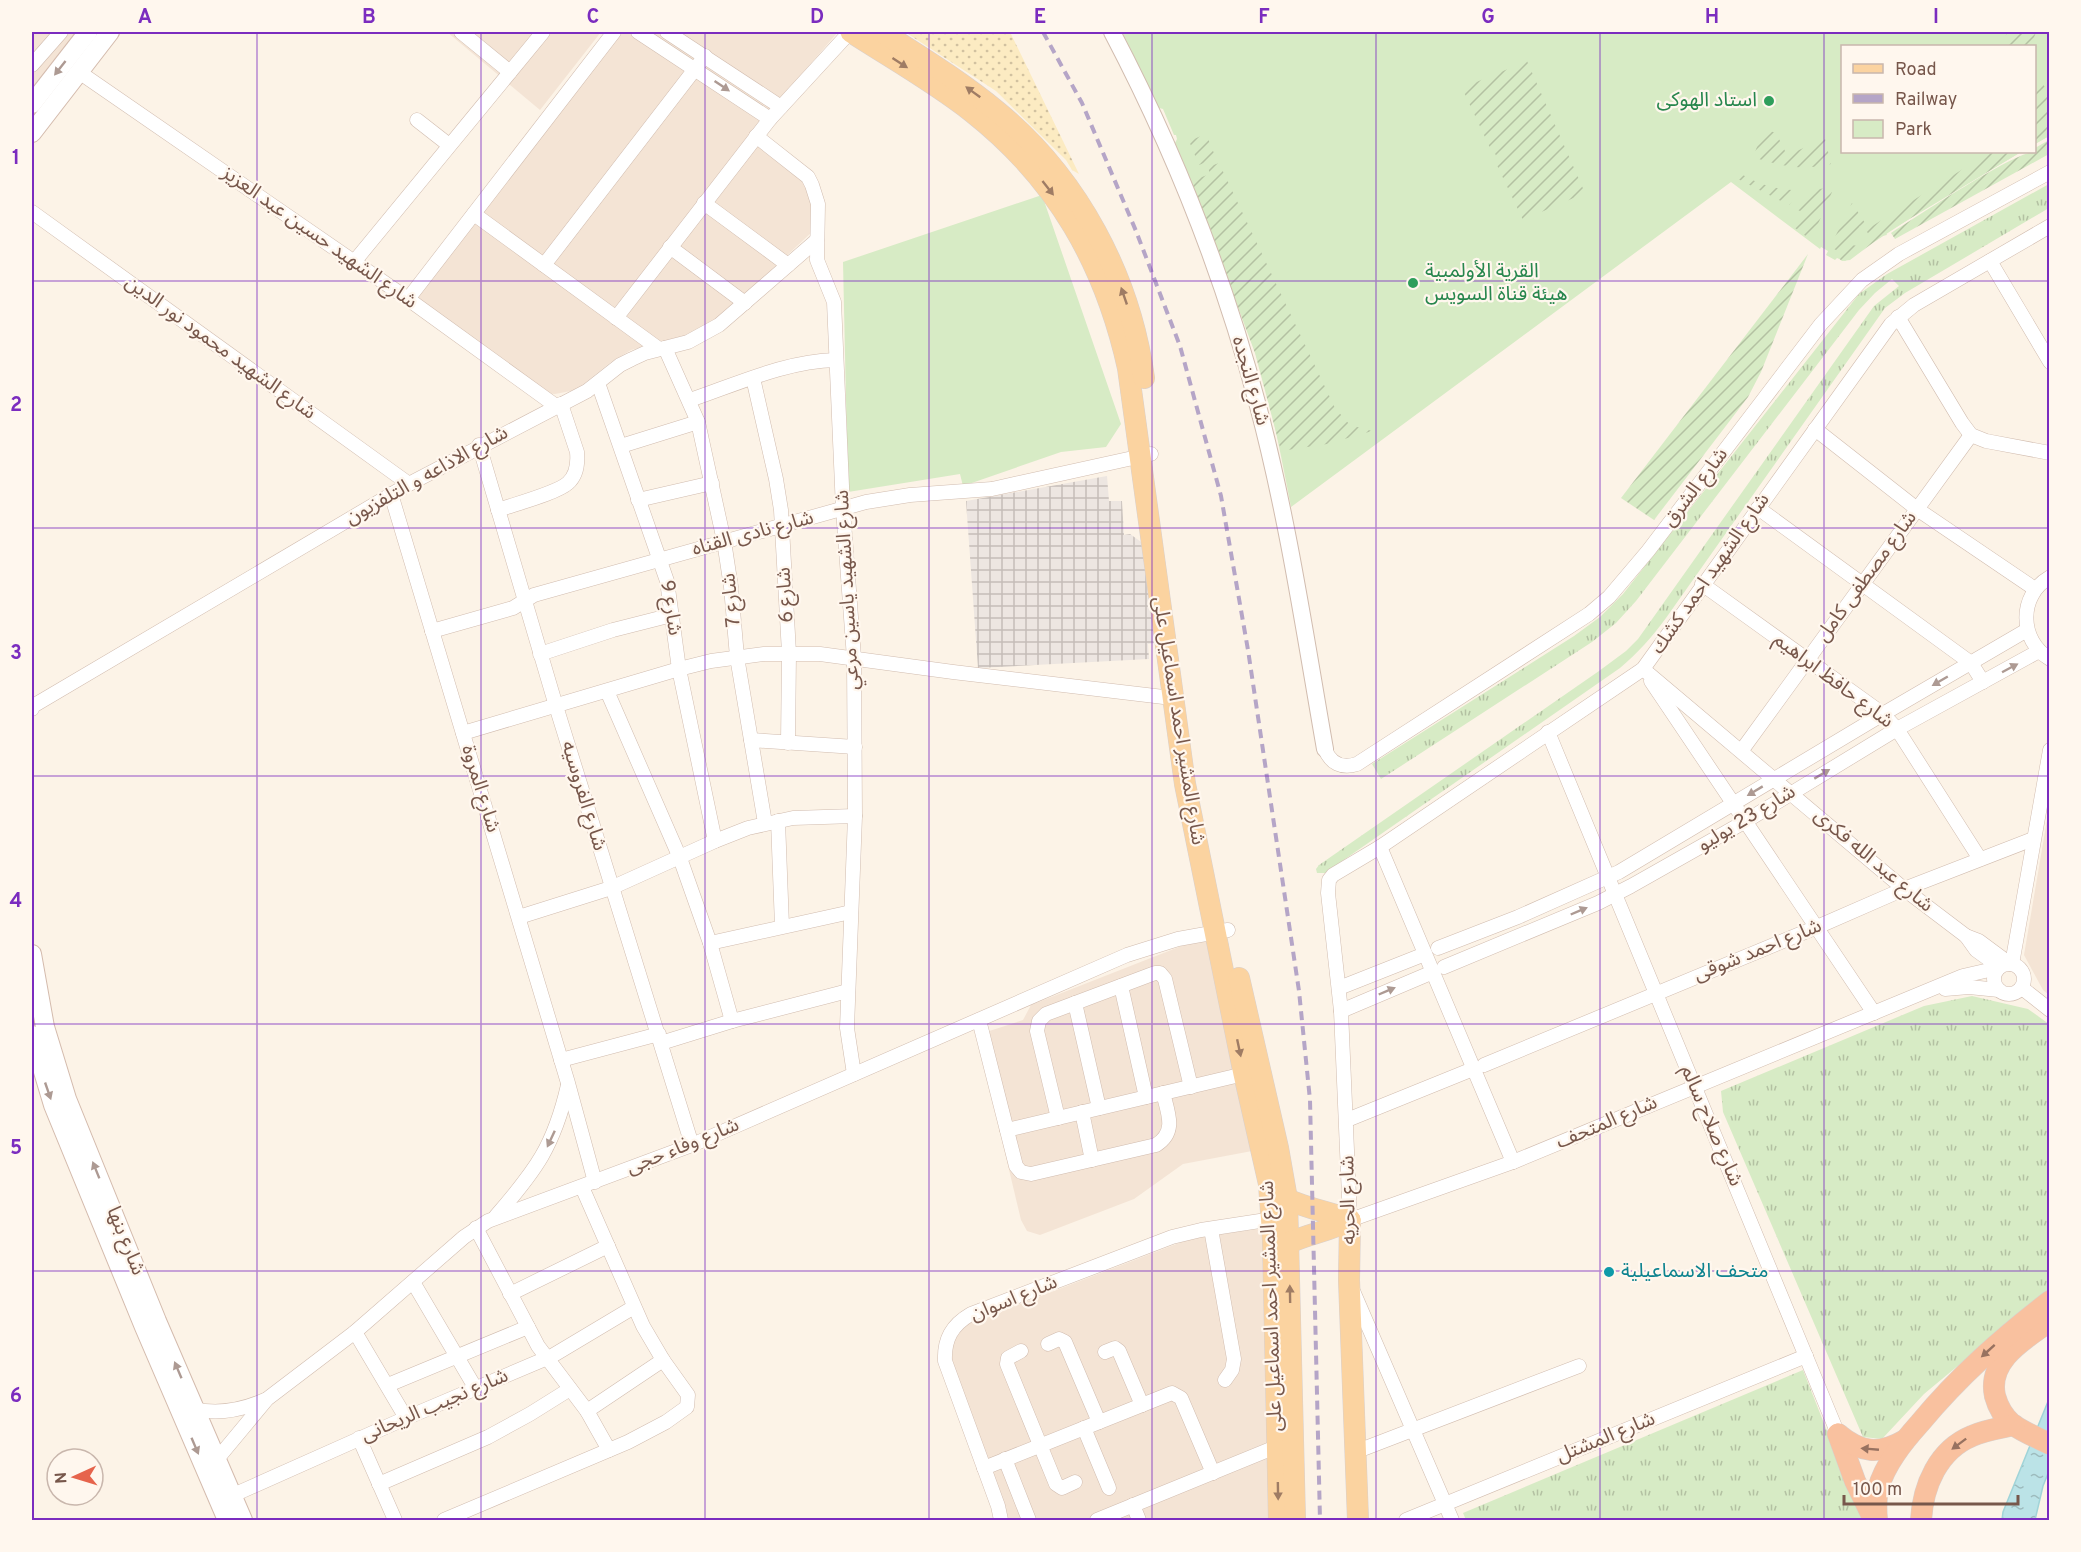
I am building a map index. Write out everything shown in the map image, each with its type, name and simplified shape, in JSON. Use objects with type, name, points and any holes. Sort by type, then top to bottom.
[{"type":"highway","points":[[1876,1521],[1878,1488],[1905,1440],[1957,1380],[2004,1337],[2049,1301]]},
{"type":"highway","points":[[2049,1321],[2014,1347],[1997,1369],[1994,1380],[1997,1404],[2004,1415],[2015,1426],[2049,1444]]},
{"type":"highway","points":[[1921,1521],[1924,1492],[1941,1460],[1954,1447],[1970,1437],[2015,1426]]},
{"type":"highway","points":[[1838,1434],[1849,1443],[1863,1449],[1878,1450],[1892,1447],[1905,1440]]},
{"type":"highway","name":"شارع صلاح سالم","points":[[1838,1434],[1855,1481],[1876,1521]]},
{"type":"main road","points":[[32,104],[88,32]]},
{"type":"main road","points":[[32,133],[110,32]]},
{"type":"main road","name":"شارع المشير احمد اسماعيل على","points":[[850,32],[947,94],[998,122],[1038,150],[1087,216],[1111,264],[1122,289],[1137,341],[1146,394],[1146,455],[1168,632],[1195,808]]},
{"type":"main road","name":"شارع المشير احمد اسماعيل على","points":[[882,32],[956,80],[998,122]]},
{"type":"main road","name":"شارع المشير احمد اسماعيل على","points":[[1168,632],[1172,698],[1195,808],[1221,931],[1278,1148],[1287,1199],[1289,1243],[1285,1443],[1279,1521]]},
{"type":"main road","name":"شارع المشير احمد اسماعيل على","points":[[1221,931],[1244,1074],[1265,1160],[1273,1219],[1285,1443],[1295,1521]]},
{"type":"main road","name":"شارع بنها","points":[[32,954],[45,1027],[67,1099],[150,1324],[194,1409],[227,1521]]},
{"type":"main road","name":"شارع بنها","points":[[32,1035],[53,1105],[211,1466],[231,1496],[243,1521]]},
{"type":"main road","points":[[1287,1199],[1300,1206],[1350,1220]]},
{"type":"main road","points":[[1289,1243],[1313,1233],[1336,1229],[1350,1220]]},
{"type":"main road","name":"شارع الحريه","points":[[1350,1220],[1349,1280],[1358,1521]]},
{"type":"street","points":[[32,65],[61,32]]},
{"type":"street","points":[[354,262],[543,32]]},
{"type":"street","points":[[408,299],[614,32]]},
{"type":"street","points":[[638,32],[770,119]]},
{"type":"street","points":[[667,32],[781,107]]},
{"type":"street","points":[[616,318],[756,136],[850,32]]},
{"type":"street","name":"شارع النجده","points":[[1112,32],[1181,179],[1203,235],[1242,350],[1259,408],[1285,526],[1325,749]]},
{"type":"street","points":[[464,33],[510,72]]},
{"type":"street","points":[[544,265],[705,56]]},
{"type":"street","name":"شارع الشهيد حسين عبد العزيز","points":[[79,72],[559,405]]},
{"type":"street","points":[[417,120],[449,145]]},
{"type":"street","name":"شارع الشهيد ياسين مرعي","points":[[756,136],[808,177],[812,185],[818,204],[818,267],[834,302],[843,509],[854,658],[855,816],[848,991],[848,1036],[854,1074]]},
{"type":"street","name":"شارع الشرق","points":[[1325,749],[1329,758],[1336,764],[1346,766],[1357,764],[1590,614],[1609,597],[1642,559],[1821,324],[1862,280],[1892,258],[2049,172]]},
{"type":"street","points":[[704,203],[788,266]]},
{"type":"street","name":"شارع الشهيد محمود نور الدين","points":[[32,212],[409,484]]},
{"type":"street","points":[[474,214],[662,349]]},
{"type":"street","name":"شارع الشهيد احمد كشك","points":[[1329,880],[1643,669],[1884,332],[1914,305],[2049,226]]},
{"type":"street","name":"شارع الاذاعه و التلفزيون","points":[[32,707],[391,494],[586,391],[626,362],[688,342],[709,332],[817,240]]},
{"type":"street","points":[[670,247],[745,303]]},
{"type":"street","points":[[1990,261],[2049,362]]},
{"type":"street","points":[[1898,317],[1971,435],[1986,441],[2049,453]]},
{"type":"street","name":"شارع 7","points":[[662,349],[690,400],[698,422],[712,483],[724,541],[732,595],[737,657],[751,740],[772,822],[782,926]]},
{"type":"street","points":[[690,400],[798,364],[836,360]]},
{"type":"street","name":"شارع 6","points":[[753,378],[776,479],[782,527],[789,653],[788,743]]},
{"type":"street","name":"شارع 9","points":[[598,383],[667,581],[679,669],[715,841]]},
{"type":"street","points":[[498,510],[561,488],[574,476],[577,469],[577,452],[559,405]]},
{"type":"street","points":[[621,446],[698,422]]},
{"type":"street","points":[[1815,429],[1917,509],[2035,589]]},
{"type":"street","name":"شارع مصطفى كامل","points":[[1742,750],[1971,435]]},
{"type":"street","name":"شارع الفروسيه","points":[[479,446],[611,888],[692,1145]]},
{"type":"street","name":"شارع نادى القناه","points":[[432,631],[513,608],[534,595],[843,509],[888,498],[992,489],[1146,455]]},
{"type":"street","points":[[639,500],[712,483]]},
{"type":"street","name":"شارع المروة","points":[[391,494],[568,1083],[589,1184],[608,1246],[634,1307],[663,1360],[686,1392],[688,1399],[684,1410],[647,1432],[609,1450]]},
{"type":"street","points":[[1758,508],[1971,663],[1983,682]]},
{"type":"street","points":[[2044,655],[2027,630],[2026,616],[2028,602],[2035,589],[2049,577]]},
{"type":"street","name":"شارع حافظ ابراهيم","points":[[1702,584],[1883,714],[1897,729],[1980,859]]},
{"type":"street","points":[[540,654],[612,630],[672,615]]},
{"type":"street","name":"شارع 23 يوليو","points":[[1438,948],[1608,878],[2027,630]]},
{"type":"street","points":[[463,733],[679,669],[737,657],[789,653],[854,658],[1172,698]]},
{"type":"street","name":"شارع 23 يوليو","points":[[1341,1011],[1615,894],[1746,821],[1897,729],[1983,682],[2044,655]]},
{"type":"street","points":[[1643,669],[1874,1013]]},
{"type":"street","name":"شارع عبد الله فكرى","points":[[1643,669],[1742,750],[1904,889],[1966,936],[1979,941],[2005,966]]},
{"type":"street","points":[[607,691],[680,858],[710,943],[732,1021]]},
{"type":"street","name":"شارع صلاح سالم","points":[[1548,732],[1838,1434]]},
{"type":"street","points":[[751,740],[855,747]]},
{"type":"street","points":[[2005,966],[2021,969],[2024,973],[2022,988],[2015,994],[2011,995],[1998,990],[1994,980],[2005,966],[2033,839],[2045,803],[2049,750]]},
{"type":"street","points":[[519,917],[611,888],[715,841],[772,822],[808,817],[855,816]]},
{"type":"street","name":"شارع احمد شوقى","points":[[1347,1120],[1904,889],[2033,839]]},
{"type":"street","points":[[1380,847],[1425,954],[1439,969],[1479,1067],[1513,1162]]},
{"type":"street","name":"شارع الحريه","points":[[1329,880],[1328,893],[1341,1011],[1350,1220]]},
{"type":"street","points":[[710,943],[851,912]]},
{"type":"street","points":[[1518,917],[1525,933]]},
{"type":"street","name":"شارع وفاء حجى","points":[[211,1466],[267,1400],[355,1332],[477,1228],[494,1218],[692,1145],[1144,949],[1178,939],[1221,931]]},
{"type":"street","points":[[1339,988],[1425,954]]},
{"type":"street","name":"شارع المتحف","points":[[1350,1220],[1513,1162],[1963,976],[2005,966]]},
{"type":"street","points":[[1058,1118],[1037,1028],[1039,1021],[1043,1016],[1155,973],[1160,973],[1164,977],[1191,1087]]},
{"type":"street","points":[[1121,986],[1146,1097]]},
{"type":"street","name":"شارع المتحف","points":[[1928,992],[1969,987],[1998,990]]},
{"type":"street","points":[[2022,988],[2049,1010]]},
{"type":"street","points":[[561,1060],[732,1021],[848,991]]},
{"type":"street","points":[[1075,1003],[1099,1108]]},
{"type":"street","points":[[979,1020],[1016,1166],[1024,1173],[1031,1174],[1151,1147],[1164,1138],[1171,1124],[1163,1093]]},
{"type":"street","points":[[1007,1130],[1244,1074]]},
{"type":"street","name":"شارع المروة","points":[[494,1218],[543,1156],[561,1116],[568,1083]]},
{"type":"street","points":[[1082,1112],[1092,1160]]},
{"type":"street","name":"شارع اسوان","points":[[1001,1521],[998,1506],[945,1361],[946,1342],[956,1325],[971,1314],[1163,1240],[1182,1234],[1273,1219]]},
{"type":"street","points":[[444,1521],[609,1450],[587,1411],[547,1359],[510,1294],[477,1228]]},
{"type":"street","points":[[1210,1229],[1234,1359],[1232,1370],[1225,1380]]},
{"type":"street","points":[[510,1294],[608,1246]]},
{"type":"street","points":[[1349,1280],[1452,1521]]},
{"type":"street","points":[[413,1282],[476,1389]]},
{"type":"street","name":"شارع نجيب الريحانى","points":[[231,1496],[359,1438],[547,1359],[634,1307]]},
{"type":"street","points":[[388,1385],[528,1327]]},
{"type":"street","points":[[355,1332],[406,1418]]},
{"type":"street","points":[[1048,1344],[1059,1339],[1065,1342],[1099,1422]]},
{"type":"street","points":[[1105,1352],[1115,1348],[1119,1351],[1142,1405]]},
{"type":"street","points":[[1021,1351],[1008,1358],[1007,1364],[1058,1486],[1062,1488],[1075,1482]]},
{"type":"street","name":"شارع المشتل","points":[[1406,1521],[1806,1356]]},
{"type":"street","points":[[587,1411],[663,1360]]},
{"type":"street","points":[[1355,1452],[1579,1365]]},
{"type":"street","points":[[379,1484],[488,1437],[570,1389]]},
{"type":"street","points":[[984,1468],[1172,1393],[1178,1395],[1213,1473]]},
{"type":"street","points":[[194,1409],[210,1412],[230,1411],[267,1400]]},
{"type":"street","points":[[1084,1428],[1109,1488]]},
{"type":"street","points":[[359,1438],[395,1521]]},
{"type":"street","points":[[1096,1521],[1285,1443]]},
{"type":"street","points":[[1005,1460],[1029,1521]]},
{"type":"street","points":[[1133,1506],[1139,1521]]},
{"type":"shaded area","points":[[32,32],[95,32],[32,111]]},
{"type":"shaded area","points":[[447,32],[601,32],[540,110]]},
{"type":"shaded area","points":[[620,32],[838,32],[755,128],[814,179],[813,231],[717,321],[691,334],[631,350],[611,362],[576,390],[555,394],[544,393],[415,297]]},
{"type":"shaded area","points":[[1107,476],[1109,501],[1122,501],[1124,535],[1130,534],[1144,544],[1158,643],[1148,644],[1149,659],[978,668],[966,501]]},
{"type":"shaded area","points":[[2049,808],[2049,995],[2043,990],[2024,955]]},
{"type":"shaded area","points":[[1223,938],[1268,1148],[1183,1164],[1134,1199],[1040,1235],[1027,1231],[1021,1220],[977,1035],[1023,1020],[1031,1005],[1189,943]]},
{"type":"shaded area","points":[[1282,1226],[1288,1520],[1007,1520],[1006,1508],[952,1360],[953,1344],[959,1333],[968,1324],[1192,1238]]},
{"type":"green space","name":"القرية الأولمبية هيئة قناة السويس","points":[[1122,32],[2049,32],[2049,136],[2036,143],[2036,45],[1841,45],[1841,153],[2019,153],[1926,208],[1845,261],[1837,258],[1835,260],[1826,255],[1828,251],[1821,247],[1820,249],[1731,182],[1291,507],[1266,390],[1255,352],[1207,220],[1175,143],[1176,135],[1163,109],[1159,108]]},
{"type":"green space","points":[[2008,32],[2036,32],[2031,45],[2001,45]]},
{"type":"green space","points":[[1527,61],[1585,193],[1523,220],[1494,159],[1497,158],[1493,149],[1491,150],[1462,88]]},
{"type":"green space","points":[[2040,79],[2049,94],[2049,136],[2036,143],[2036,83]]},
{"type":"green space","points":[[1764,129],[1776,133],[1787,155],[1825,139],[1831,164],[1811,167],[1792,166],[1753,157]]},
{"type":"green space","points":[[1206,134],[1216,158],[1199,165],[1189,141]]},
{"type":"green space","points":[[2049,140],[2049,154],[1895,239],[1891,233],[1986,174],[2023,155],[2036,153],[2036,147]]},
{"type":"green space","points":[[1988,153],[2019,153],[1886,233],[1887,235],[1882,236],[1850,260],[1842,261],[1837,257],[1840,252],[1830,247],[1852,203],[1865,223],[1859,227],[1861,231],[1851,239],[1852,245],[1858,246],[1870,237],[1866,230]]},
{"type":"green space","points":[[1219,163],[1335,408],[1350,425],[1372,431],[1327,444],[1281,451],[1255,353],[1191,181],[1210,174],[1208,167]]},
{"type":"green space","points":[[1738,172],[1768,186],[1801,190],[1789,205],[1736,178]]},
{"type":"green space","points":[[2049,184],[2049,208],[1905,293],[1885,308],[1666,618],[1633,657],[1325,873],[1317,873],[1316,869],[1319,865],[1626,651],[1638,639],[1874,306],[1899,286],[1892,279],[1859,310],[1636,601],[1616,623],[1592,642],[1381,779],[1372,764],[1574,636],[1600,617],[1623,594],[1859,294],[1887,274]]},
{"type":"green space","points":[[1828,188],[1832,192],[1811,240],[1795,228],[1806,214],[1794,208],[1810,190]]},
{"type":"green space","points":[[1042,195],[1121,424],[1106,447],[1061,452],[963,486],[960,474],[848,492],[843,262]]},
{"type":"green space","points":[[1808,254],[1761,372],[1748,397],[1654,520],[1621,498]]},
{"type":"green space","points":[[1972,996],[2028,1009],[2049,1024],[2049,1290],[1924,1394],[1882,1439],[1863,1437],[1723,1112],[1721,1091],[1924,1006]]},
{"type":"green space","points":[[1803,1370],[1862,1520],[1466,1520],[1463,1513]]},
{"type":"sand","points":[[905,32],[1010,32],[1079,174],[1072,170],[1066,160],[996,91]]},
{"type":"water","points":[[2049,1399],[2049,1471],[2035,1520],[2002,1520],[2003,1512]]},
{"type":"railway","points":[[1043,32],[1082,103],[1136,231],[1180,346],[1221,496],[1248,650],[1299,991],[1310,1100],[1320,1520]]},
{"type":"place","name":"استاد الهوكى","points":[[1769,101]]},
{"type":"place","name":"القرية الأولمبية هيئة قناة السويس","points":[[1413,283]]},
{"type":"place","name":"متحف الاسماعيلية","points":[[1609,1272]]}]
